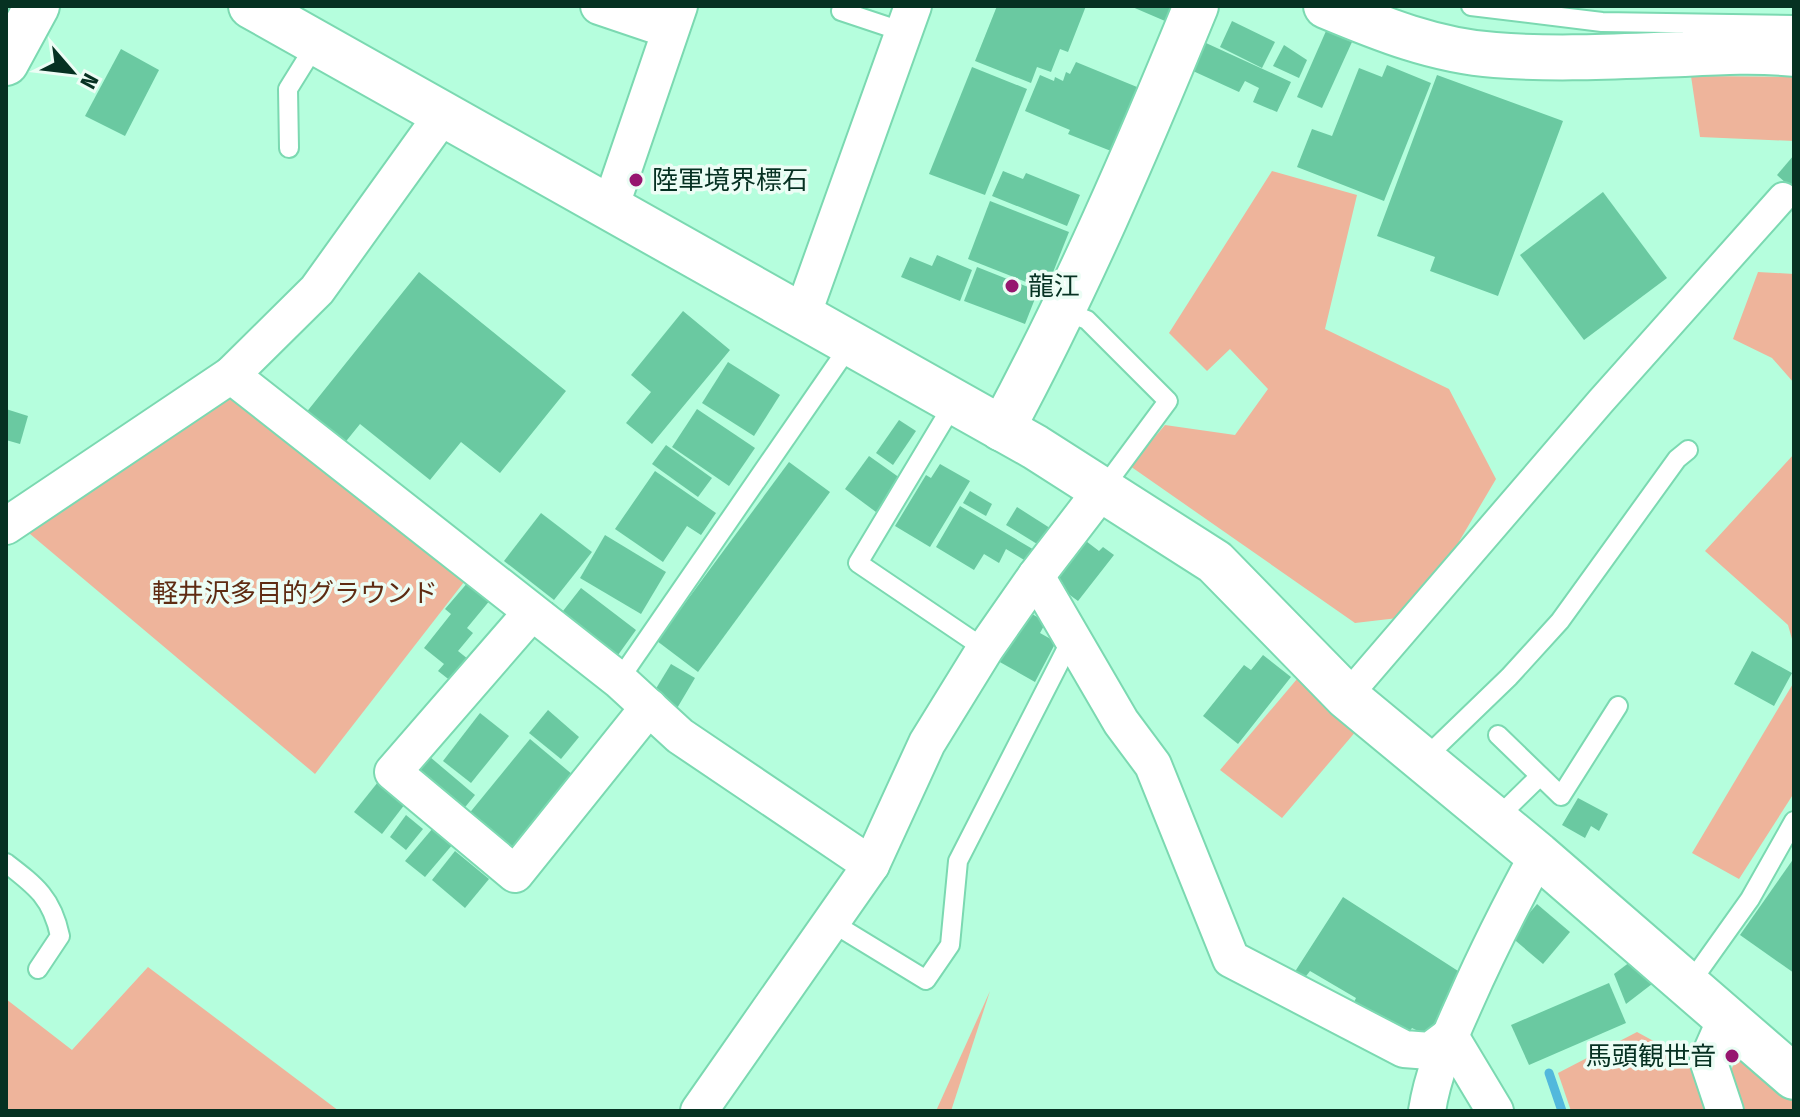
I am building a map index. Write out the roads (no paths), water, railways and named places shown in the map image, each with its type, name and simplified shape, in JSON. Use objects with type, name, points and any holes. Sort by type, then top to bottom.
[{"type":"main road","points":[[6,63],[37,6]]},
{"type":"main road","points":[[251,6],[1002,429],[1215,562],[1347,697],[1538,855],[1794,1077]]},
{"type":"main road","points":[[1002,429],[1120,188],[1196,6]]},
{"type":"main road","points":[[1326,6],[1442,48],[1493,55],[1558,58],[1722,52],[1794,54]]},
{"type":"street","points":[[599,6],[675,18],[610,208]]},
{"type":"street","points":[[802,316],[909,19]]},
{"type":"street","points":[[6,526],[231,375],[317,290],[442,116]]},
{"type":"street","points":[[1361,680],[1601,401],[1783,197]]},
{"type":"street","points":[[231,375],[619,680],[680,736],[871,865]]},
{"type":"street","points":[[699,1111],[871,865],[927,743],[985,649],[1102,490]]},
{"type":"street","points":[[1036,576],[1121,722],[1153,765],[1231,959],[1404,1049],[1430,1051],[1450,1036]]},
{"type":"street","points":[[532,612],[393,772],[515,874],[649,707]]},
{"type":"street","points":[[1427,1111],[1432,1082],[1450,1036],[1496,931],[1538,855]]},
{"type":"street","points":[[1725,1111],[1708,1060],[1726,1019]]},
{"type":"street","points":[[1450,1036],[1495,1111]]},
{"type":"lane","points":[[1471,6],[1602,22],[1794,25]]},
{"type":"lane","points":[[841,11],[909,19]]},
{"type":"lane","points":[[289,148],[288,89],[316,44]]},
{"type":"lane","points":[[1062,310],[1087,320],[1168,401],[1102,490]]},
{"type":"lane","points":[[619,680],[850,345]]},
{"type":"lane","points":[[954,403],[858,563],[985,649]]},
{"type":"lane","points":[[1423,760],[1509,677],[1560,621],[1677,459],[1688,450]]},
{"type":"lane","points":[[831,922],[926,980],[950,945],[958,861],[1072,637]]},
{"type":"lane","points":[[1498,735],[1561,796],[1618,706]]},
{"type":"lane","points":[[1495,820],[1540,776]]},
{"type":"lane","points":[[1688,986],[1750,899],[1794,821]]},
{"type":"lane","points":[[6,863],[32,883],[55,912],[60,936],[38,969]]},
{"type":"waterway","points":[[1549,1073],[1562,1111]]},
{"type":"place","name":"陸軍境界標石","points":[[636,180]]},
{"type":"place","name":"龍江","points":[[1012,286]]},
{"type":"place","name":"馬頭観世音","points":[[1732,1056]]},
{"type":"park label","name":"軽井沢多目的グラウンド","points":[[295,593]]}]
